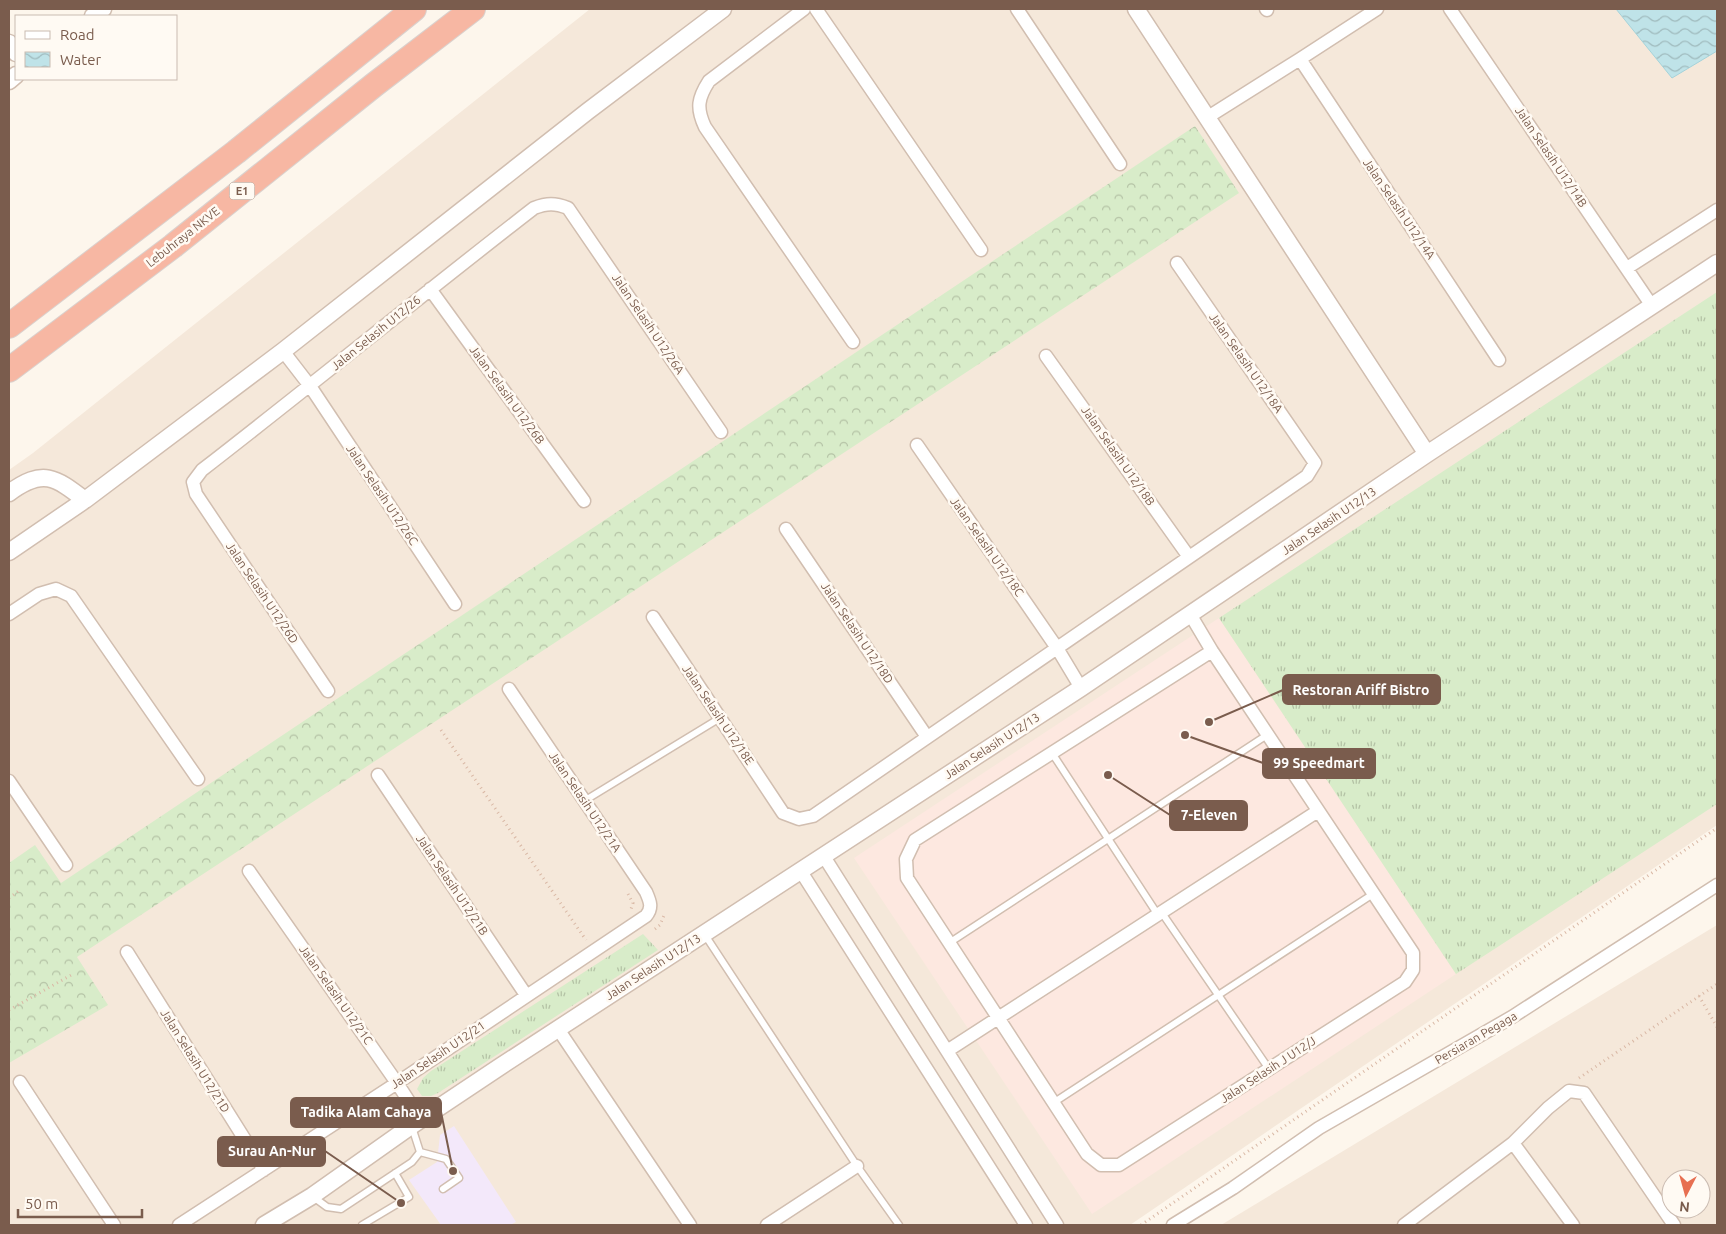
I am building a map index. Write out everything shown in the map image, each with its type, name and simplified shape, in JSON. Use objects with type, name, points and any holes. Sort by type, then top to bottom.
[{"type":"highway","points":[[9,326],[236,152],[414,9]]},
{"type":"highway","name":"Lebuhraya NKVE","points":[[9,370],[173,246],[374,85],[473,9]]},
{"type":"street","points":[[9,552],[85,500],[283,351],[588,111],[723,9]]},
{"type":"street","points":[[804,9],[709,81],[702,91],[699,104],[700,116],[705,127],[853,342]]},
{"type":"street","points":[[816,9],[981,250]]},
{"type":"street","points":[[1017,9],[1120,164]]},
{"type":"street","points":[[1136,9],[1427,454]]},
{"type":"street","points":[[1208,117],[1377,9]]},
{"type":"street","name":"Jalan Selasih U12/14B","points":[[1450,9],[1652,306]]},
{"type":"street","name":"Jalan Selasih U12/14A","points":[[1300,59],[1499,360]]},
{"type":"street","name":"Jalan Selasih U12/26","points":[[196,494],[193,482],[202,470],[534,208],[546,204],[557,204],[568,208],[575,217]]},
{"type":"street","points":[[1627,268],[1717,210]]},
{"type":"street","name":"Jalan Selasih U12/26A","points":[[575,217],[721,432]]},
{"type":"street","name":"Jalan Selasih U12/18A","points":[[1177,263],[1315,463],[1308,476],[1189,557]]},
{"type":"street","name":"Jalan Selasih U12/13","points":[[264,1225],[312,1196],[416,1123],[558,1029],[1081,688],[1427,454],[1717,263]]},
{"type":"street","name":"Jalan Selasih U12/26B","points":[[430,289],[584,501]]},
{"type":"street","name":"Jalan Selasih U12/26C","points":[[283,351],[310,386],[455,604]]},
{"type":"street","name":"Jalan Selasih U12/18B","points":[[1046,356],[1189,557]]},
{"type":"street","name":"Jalan Selasih U12/18C","points":[[917,445],[1057,648],[1081,688]]},
{"type":"street","points":[[9,493],[23,482],[44,477],[62,483],[85,500]]},
{"type":"street","name":"Jalan Selasih U12/26D","points":[[196,494],[328,691]]},
{"type":"street","name":"Jalan Selasih U12/18D","points":[[786,528],[927,737]]},
{"type":"street","points":[[927,737],[1189,557]]},
{"type":"street","points":[[9,614],[39,594],[56,589],[71,596],[198,779]]},
{"type":"street","points":[[1190,614],[1212,651],[1373,894]]},
{"type":"street","name":"Jalan Selasih U12/18E","points":[[652,617],[783,813],[799,819],[813,816],[927,737]]},
{"type":"street","points":[[1053,1103],[908,878],[906,859],[915,840],[1212,651]]},
{"type":"street","name":"Jalan Selasih U12/21A","points":[[509,689],[646,892],[650,904],[650,911],[646,916]]},
{"type":"street","name":"Jalan Selasih U12/21B","points":[[378,775],[526,995]]},
{"type":"street","points":[[9,781],[66,865]]},
{"type":"street","points":[[947,1051],[1318,811]]},
{"type":"street","points":[[823,855],[1057,1225]]},
{"type":"street","points":[[800,870],[1026,1225]]},
{"type":"street","name":"Jalan Selasih U12/21C","points":[[249,871],[397,1083],[416,1123]]},
{"type":"street","name":"Persiaran Pegaga","points":[[1173,1225],[1233,1188],[1319,1128],[1512,1017],[1717,885]]},
{"type":"street","name":"Jalan Selasih J U12/J","points":[[1053,1103],[1087,1154],[1101,1165],[1119,1166],[1405,982],[1413,970],[1413,954],[1373,894]]},
{"type":"street","name":"Jalan Selasih U12/21","points":[[180,1225],[397,1083],[646,916]]},
{"type":"street","name":"Jalan Selasih U12/21D","points":[[127,952],[264,1170]]},
{"type":"street","points":[[558,1029],[690,1225]]},
{"type":"street","points":[[20,1082],[114,1225]]},
{"type":"street","points":[[1404,1225],[1513,1143],[1548,1108],[1569,1091],[1584,1093],[1674,1225]]},
{"type":"street","points":[[1513,1143],[1573,1225]]},
{"type":"street","points":[[767,1225],[857,1166]]},
{"type":"lane","points":[[584,801],[720,718]]},
{"type":"lane","points":[[950,943],[1267,734]]},
{"type":"lane","points":[[1052,753],[1160,914],[1219,994],[1269,1069]]},
{"type":"lane","points":[[1053,1103],[1373,894]]},
{"type":"lane","points":[[704,934],[857,1166],[899,1225]]},
{"type":"lane","points":[[312,1196],[327,1207],[341,1209],[412,1162],[420,1152],[416,1123]]},
{"type":"lane","points":[[420,1152],[446,1159],[459,1178],[443,1190]]},
{"type":"lane","points":[[362,1225],[409,1198],[395,1173]]},
{"type":"path","points":[[441,730],[594,950]]},
{"type":"path","points":[[1141,1225],[1717,828]]},
{"type":"path","points":[[624,887],[633,903],[631,911],[626,915]]},
{"type":"path","points":[[9,898],[20,890]]},
{"type":"path","points":[[9,1010],[72,974]]},
{"type":"path","points":[[1569,1091],[1576,1080],[1717,984]]},
{"type":"path","points":[[1698,996],[1717,1027]]},
{"type":"shaded area","points":[[590,9],[1717,9],[1717,825],[1130,1225],[9,1225],[9,470],[33,453]]},
{"type":"shaded area","points":[[1219,618],[1456,974],[1092,1214],[854,858]]},
{"type":"shaded area","points":[[1717,925],[1717,1225],[1221,1225]]},
{"type":"shaded area","points":[[454,1126],[516,1222],[510,1225],[441,1225],[409,1180],[437,1162],[440,1135]]},
{"type":"green space","points":[[1195,126],[1239,193],[77,957],[108,1005],[9,1063],[9,863],[35,845],[61,883]]},
{"type":"green space","points":[[1717,292],[1717,804],[1456,974],[1219,618]]},
{"type":"green space","points":[[643,934],[658,950],[438,1093],[431,1096],[422,1096],[417,1089],[423,1078],[431,1071]]},
{"type":"water","points":[[1616,9],[1717,9],[1717,51],[1672,78]]},
{"type":"place","name":"Restoran Ariff Bistro","points":[[1209,722]]},
{"type":"place","name":"99 Speedmart","points":[[1185,735]]},
{"type":"place","name":"7-Eleven","points":[[1108,775]]},
{"type":"place","name":"Tadika Alam Cahaya","points":[[453,1171]]},
{"type":"place","name":"Surau An-Nur","points":[[401,1203]]}]
